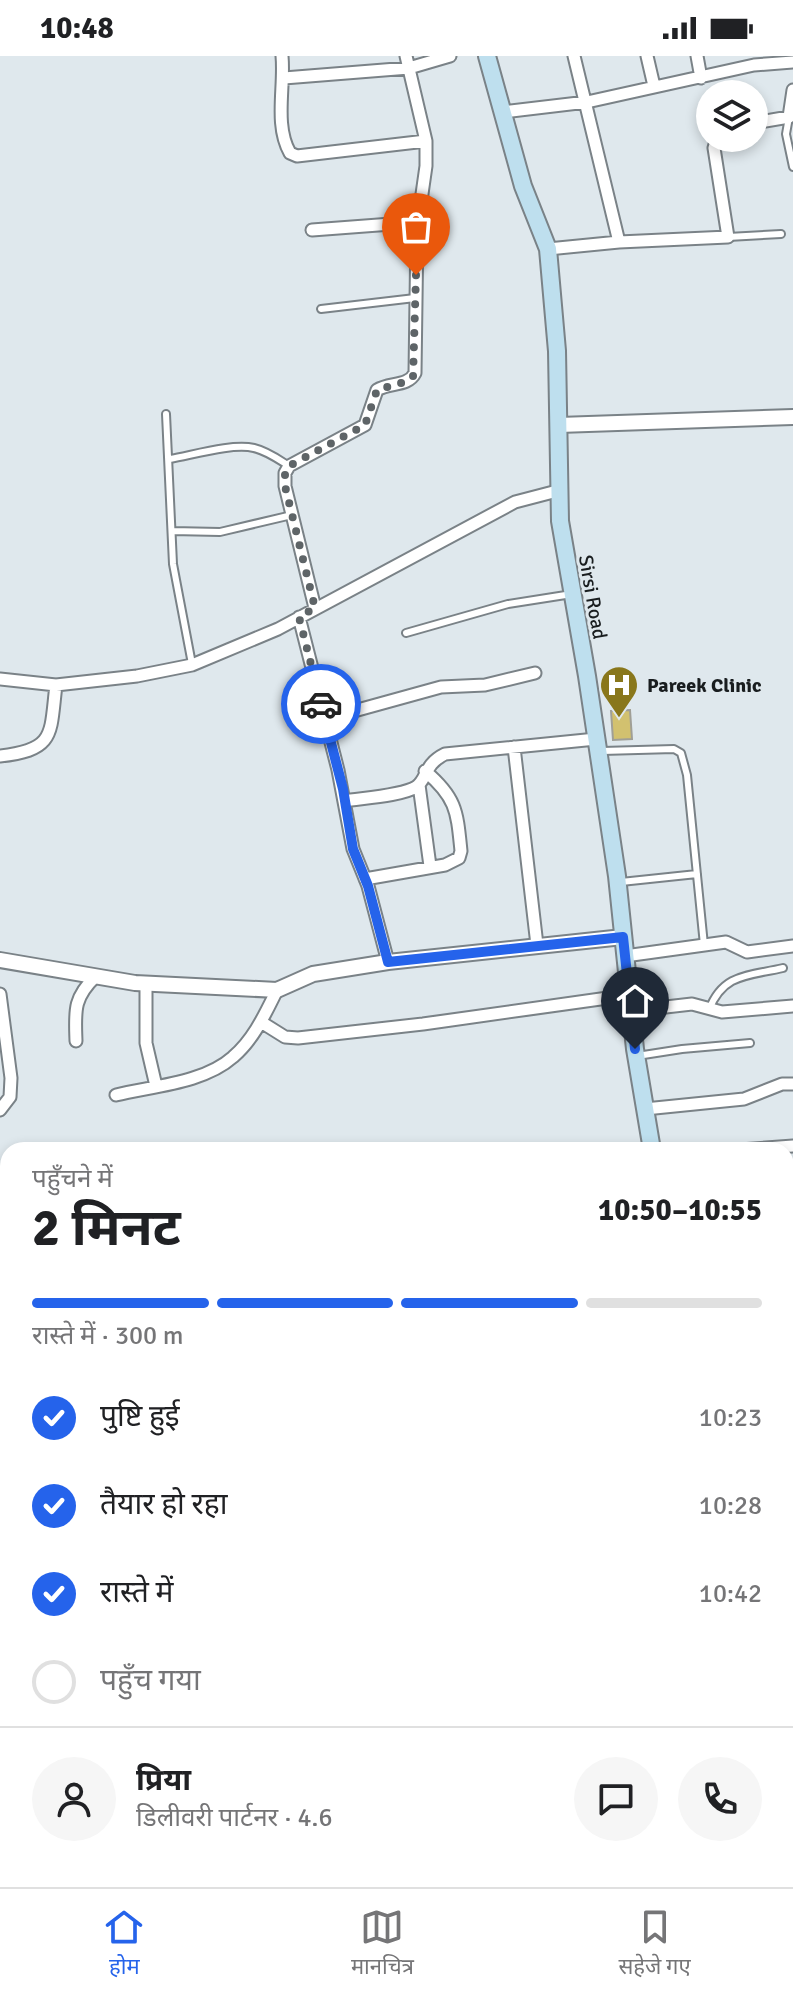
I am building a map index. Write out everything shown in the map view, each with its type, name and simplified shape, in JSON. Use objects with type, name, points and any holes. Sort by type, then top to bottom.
[{"type":"main road","name":"Sirsi Road","points":[[487,56],[523,186],[548,249],[557,351],[560,521],[618,883],[630,1003],[651,1142]]},
{"type":"street","points":[[282,56],[282,124],[285,144],[290,153],[297,156],[426,141]]},
{"type":"street","points":[[284,78],[450,56]]},
{"type":"street","points":[[574,56],[619,242]]},
{"type":"street","points":[[647,56],[654,86]]},
{"type":"street","points":[[697,56],[701,78]]},
{"type":"street","points":[[503,112],[587,102],[769,60],[793,62]]},
{"type":"street","points":[[315,608],[285,486],[285,473],[289,466],[365,425],[377,390],[381,387],[413,377],[418,222],[426,166],[426,141],[408,62]]},
{"type":"street","points":[[768,121],[789,117],[793,90]]},
{"type":"street","points":[[548,249],[728,237],[715,152]]},
{"type":"street","points":[[312,230],[418,222]]},
{"type":"street","points":[[559,425],[793,417]]},
{"type":"street","points":[[0,679],[56,685],[137,676],[192,665],[244,645],[502,508],[561,490]]},
{"type":"street","points":[[299,617],[353,849],[365,879],[388,962]]},
{"type":"street","points":[[325,719],[441,687],[485,685],[535,673]]},
{"type":"street","points":[[0,756],[23,753],[45,741],[50,728],[56,685]]},
{"type":"street","points":[[430,866],[419,785],[433,760],[445,754],[514,747],[597,745]]},
{"type":"street","points":[[514,747],[537,945]]},
{"type":"street","points":[[365,879],[453,863],[461,851],[456,808],[443,786],[425,771]]},
{"type":"street","points":[[344,801],[409,790],[419,785]]},
{"type":"street","points":[[0,960],[146,984],[277,990],[313,974],[388,962],[623,937]]},
{"type":"street","points":[[625,956],[726,942],[747,952],[793,946]]},
{"type":"street","points":[[76,1041],[78,996],[96,976]]},
{"type":"street","points":[[146,984],[146,1043],[156,1086]]},
{"type":"street","points":[[116,1095],[199,1076],[219,1067],[244,1046],[261,1022],[277,990]]},
{"type":"street","points":[[0,994],[11,1078],[10,1097],[2,1104]]},
{"type":"street","points":[[261,1022],[285,1037],[298,1038],[630,1003],[692,1004],[722,1012],[793,1006]]},
{"type":"street","points":[[645,1109],[744,1099],[782,1084],[793,1084]]},
{"type":"lane","points":[[789,117],[786,134],[793,167]]},
{"type":"lane","points":[[728,237],[781,234]]},
{"type":"lane","points":[[321,309],[415,298]]},
{"type":"lane","points":[[166,414],[173,564],[192,665]]},
{"type":"lane","points":[[170,459],[240,447],[270,454],[289,466]]},
{"type":"lane","points":[[172,531],[220,532],[292,515]]},
{"type":"lane","points":[[406,633],[508,604],[572,594]]},
{"type":"lane","points":[[597,745],[674,749],[681,753],[687,775],[704,945]]},
{"type":"lane","points":[[618,883],[697,874]]},
{"type":"lane","points":[[709,1010],[718,991],[733,979],[783,968]]},
{"type":"lane","points":[[637,1056],[750,1043]]},
{"type":"building","points":[[630,710],[632,739],[613,740],[611,711]]},
{"type":"way so far","points":[[321,704],[299,617],[315,608],[285,486],[285,473],[289,466],[365,425],[374,396],[381,387],[413,377],[416,275]]},
{"type":"place","name":"Pareek Clinic","points":[[619,719]]},
{"type":"route","points":[[321,704],[343,789],[355,858],[368,886],[388,962],[623,937],[635,1049]]}]
